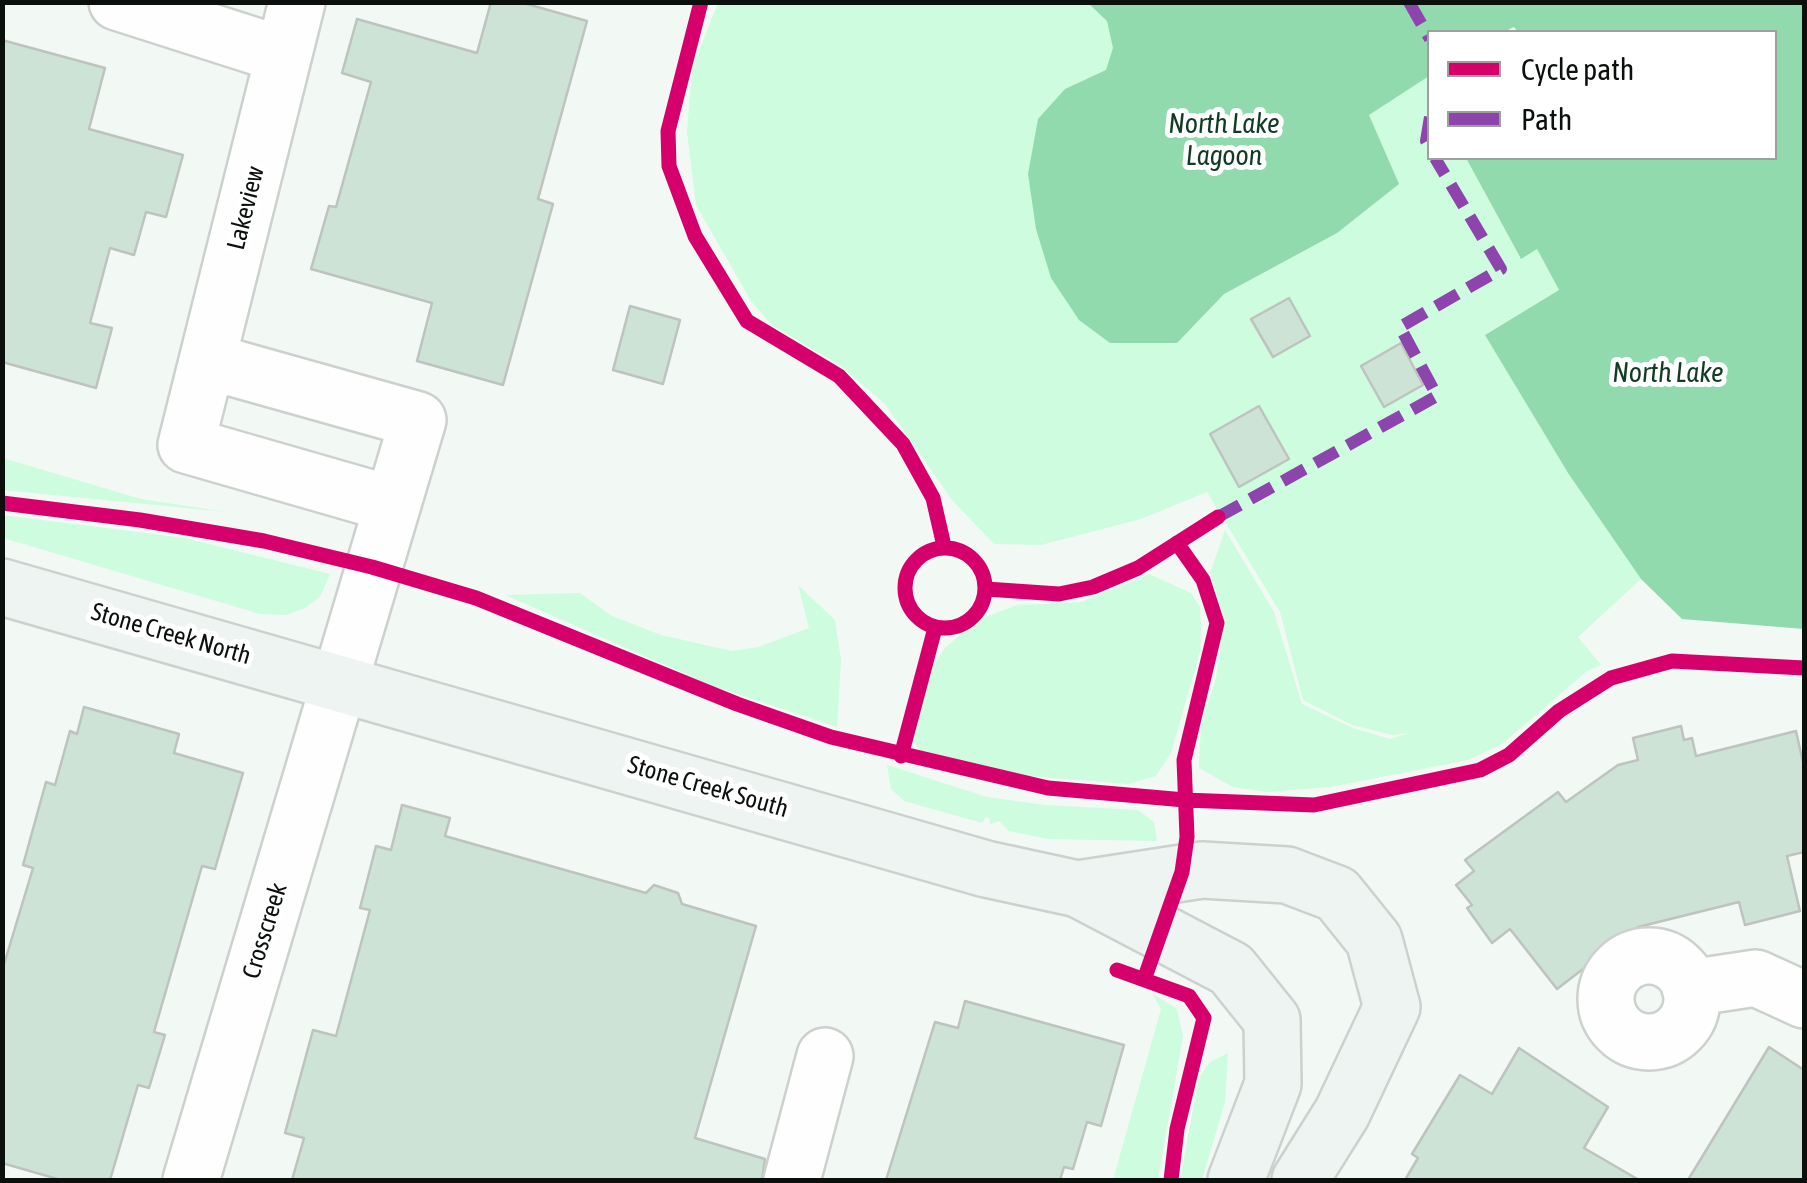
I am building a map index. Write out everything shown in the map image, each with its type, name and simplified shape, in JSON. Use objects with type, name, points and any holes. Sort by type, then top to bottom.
[{"type":"street","points":[[118,2],[283,55]]},
{"type":"street","name":"Lakeview","points":[[297,2],[186,445],[392,504]]},
{"type":"street","points":[[208,361],[418,420],[339,682]]},
{"type":"street","name":"Stone Creek North","points":[[2,587],[339,682]]},
{"type":"street","name":"Stone Creek South","points":[[339,682],[986,868],[1078,889],[1232,968],[1272,1020],[1273,1084],[1236,1180]]},
{"type":"street","name":"Crosscreek","points":[[191,1180],[339,682]]},
{"type":"street","name":"Stone Creek South","points":[[1078,889],[1202,870],[1287,875],[1337,894],[1374,940],[1392,1007],[1342,1113],[1300,1180]]},
{"type":"street","points":[[1690,988],[1756,978],[1804,1000]]},
{"type":"street","points":[[792,1180],[825,1056]]},
{"type":"shaded area","points":[[718,3],[1392,3],[1427,68],[1427,160],[1467,160],[1520,258],[1537,249],[1559,290],[1486,334],[1568,473],[1641,579],[1578,637],[1601,665],[1587,671],[1502,744],[1468,760],[1331,787],[1266,792],[1233,787],[1199,768],[1201,724],[1216,678],[1224,618],[1210,573],[1225,530],[1274,612],[1302,704],[1353,728],[1390,739],[1408,733],[1392,735],[1352,725],[1303,700],[1280,612],[1207,492],[1141,519],[1041,545],[994,544],[952,500],[885,404],[838,364],[773,326],[751,301],[696,205],[687,132],[692,68]]},
{"type":"shaded area","points":[[3,458],[141,499],[226,512],[3,490]]},
{"type":"shaded area","points":[[2,515],[185,538],[330,574],[320,597],[305,608],[286,615],[260,614],[3,538]]},
{"type":"shaded area","points":[[1149,574],[1191,593],[1200,607],[1201,628],[1200,652],[1171,753],[1156,776],[1128,784],[1027,776],[921,752],[912,740],[933,666],[945,648],[977,620],[1018,605],[1081,602]]},
{"type":"shaded area","points":[[798,585],[835,620],[841,660],[837,727],[713,686],[505,595],[580,593],[612,616],[661,635],[732,651],[758,647],[809,628]]},
{"type":"shaded area","points":[[887,765],[987,797],[1138,810],[1154,822],[1157,841],[1048,839],[1009,831],[999,821],[989,825],[990,819],[986,817],[982,823],[904,801],[891,789]]},
{"type":"shaded area","points":[[1152,993],[1177,1009],[1183,1036],[1158,1180],[1113,1180],[1161,1009]]},
{"type":"shaded area","points":[[1228,1053],[1225,1102],[1202,1180],[1180,1180],[1199,1077],[1210,1062]]},
{"type":"water","points":[[1088,3],[1804,3],[1804,629],[1682,619],[1641,579],[1568,473],[1485,335],[1559,290],[1537,249],[1521,259],[1467,160],[1777,160],[1777,30],[1427,30],[1427,77],[1369,115],[1399,184],[1337,233],[1224,294],[1177,343],[1110,343],[1079,320],[1051,278],[1036,229],[1028,174],[1038,119],[1065,89],[1106,70],[1113,48],[1107,21]]},
{"type":"building","points":[[491,2],[520,2],[587,21],[538,199],[553,204],[503,385],[417,361],[432,303],[311,269],[329,206],[336,207],[371,82],[342,73],[357,19],[477,53]]},
{"type":"building","points":[[2,40],[105,68],[89,129],[183,155],[166,217],[146,212],[134,255],[110,248],[90,323],[112,328],[96,388],[2,362]]},
{"type":"building","points":[[1289,298],[1310,336],[1273,357],[1251,319]]},
{"type":"building","points":[[630,306],[680,320],[663,384],[613,370]]},
{"type":"building","points":[[1401,343],[1423,385],[1384,407],[1361,366]]},
{"type":"building","points":[[1259,406],[1289,459],[1239,487],[1210,434]]},
{"type":"building","points":[[84,707],[179,734],[174,753],[243,773],[215,869],[202,866],[154,1032],[165,1035],[149,1088],[138,1085],[110,1180],[61,1180],[2,1163],[2,971],[33,868],[23,865],[46,782],[55,785],[70,731],[77,734]]},
{"type":"building","points":[[1681,726],[1684,740],[1692,738],[1696,756],[1796,731],[1804,767],[1804,852],[1787,856],[1800,911],[1745,925],[1739,902],[1638,927],[1557,989],[1510,929],[1492,943],[1467,908],[1472,905],[1456,885],[1474,871],[1465,860],[1558,792],[1566,802],[1618,765],[1638,760],[1633,738]]},
{"type":"building","points":[[402,805],[450,818],[445,836],[646,893],[654,885],[678,893],[682,904],[756,926],[695,1138],[765,1159],[762,1180],[292,1180],[304,1138],[285,1133],[313,1030],[336,1036],[370,910],[360,908],[376,846],[391,850]]},
{"type":"building","points":[[965,1001],[1124,1045],[1101,1126],[1087,1122],[1073,1169],[1064,1167],[1060,1180],[886,1180],[935,1022],[958,1028]]},
{"type":"building","points":[[1769,1047],[1804,1070],[1804,1180],[1688,1180]]},
{"type":"building","points":[[1519,1048],[1608,1107],[1584,1148],[1639,1180],[1405,1180],[1418,1158],[1412,1154],[1460,1075],[1492,1094]]},
{"type":"marked path","points":[[1409,2],[1427,34]]},
{"type":"marked path","points":[[1427,135],[1427,143]]},
{"type":"marked path","points":[[1218,517],[1437,396],[1400,327],[1501,269],[1436,160]]},
{"type":"cycle path","points":[[701,2],[668,131],[669,166],[695,236],[747,321],[839,376],[903,444],[933,498],[944,546]]},
{"type":"cycle path","points":[[2,503],[264,541],[372,567],[476,598],[737,704],[831,737],[1048,788],[1185,800],[1314,805],[1480,770],[1509,755],[1559,711],[1611,678],[1672,661],[1804,668]]},
{"type":"cycle path","points":[[986,589],[1059,594],[1093,587],[1138,568],[1218,517]]},
{"type":"cycle path","points":[[1145,977],[1182,872],[1187,837],[1184,760],[1217,623],[1203,580],[1177,543]]},
{"type":"cycle path","points":[[937,548],[953,548],[974,559],[985,588],[974,617],[953,628],[937,628],[923,622],[911,610],[905,596],[905,580],[911,566],[923,554],[937,548]]},
{"type":"cycle path","points":[[901,756],[935,628]]},
{"type":"cycle path","points":[[1117,970],[1189,996],[1204,1018],[1177,1129],[1171,1180]]},
{"type":"water label","name":"North Lake Lagoon","points":[[1224,140]]},
{"type":"water label","name":"North Lake","points":[[1668,373]]}]
